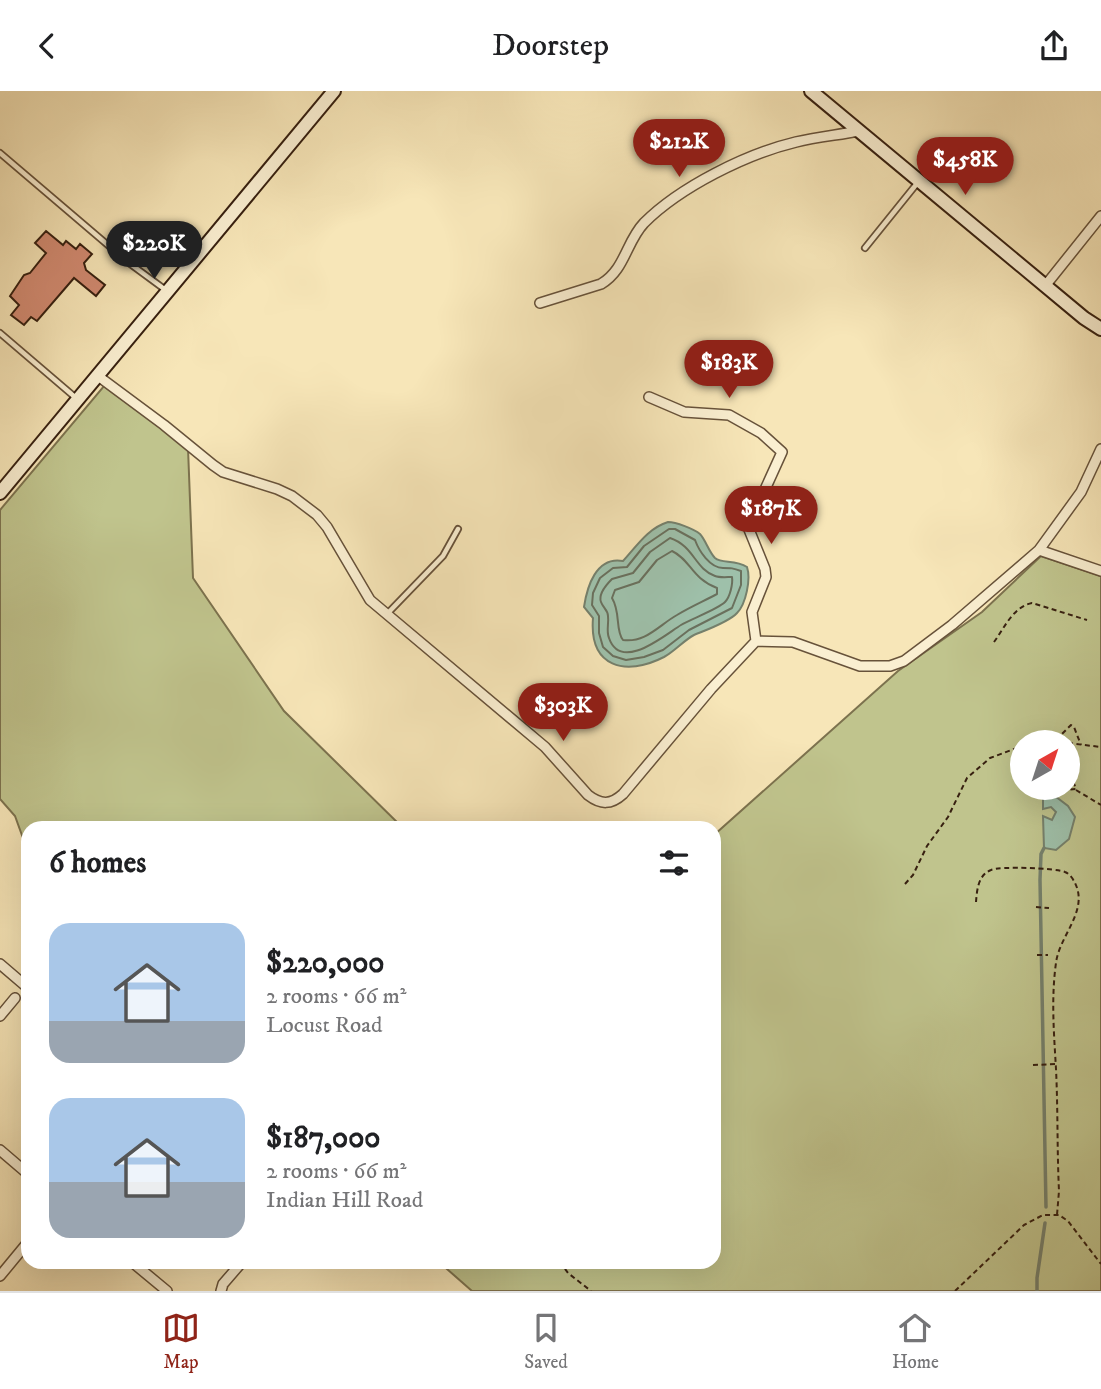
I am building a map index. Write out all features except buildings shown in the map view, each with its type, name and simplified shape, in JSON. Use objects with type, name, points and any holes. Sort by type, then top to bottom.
[{"type":"street","points":[[0,493],[334,91]]},
{"type":"street","points":[[811,91],[1045,286],[1101,329]]},
{"type":"street","points":[[540,303],[609,279],[617,272],[633,238],[642,226],[666,205],[715,174],[779,147],[859,131]]},
{"type":"street","points":[[1045,286],[1101,216]]},
{"type":"street","points":[[98,376],[223,472],[276,489],[305,505],[327,527],[365,594],[386,615],[545,747],[588,795],[608,803],[623,794],[711,689],[757,641],[793,642],[860,666],[890,666],[904,661],[952,625],[1040,550],[1081,492],[1101,449]]},
{"type":"street","points":[[649,397],[684,412],[729,415],[761,433],[782,452],[748,527],[766,577],[752,612],[757,641]]},
{"type":"street","points":[[1040,550],[1101,572]]},
{"type":"street","points":[[0,964],[21,982]]},
{"type":"street","points":[[0,1016],[15,998]]},
{"type":"street","points":[[0,1150],[21,1168]]},
{"type":"street","points":[[0,1276],[21,1250]]},
{"type":"street","points":[[140,1269],[167,1291]]},
{"type":"street","points":[[221,1291],[223,1284],[236,1269]]},
{"type":"lane","points":[[0,153],[167,292]]},
{"type":"lane","points":[[865,248],[919,181]]},
{"type":"lane","points":[[0,333],[78,399]]},
{"type":"lane","points":[[386,615],[443,556],[458,529]]},
{"type":"path","points":[[994,642],[1014,612],[1024,604],[1032,603],[1087,620]]},
{"type":"path","points":[[1081,745],[1101,747]]},
{"type":"path","points":[[905,884],[914,875],[927,846],[948,817],[967,778],[990,758],[1010,750]]},
{"type":"path","points":[[1080,791],[1101,804]]},
{"type":"path","points":[[976,902],[981,878],[990,870],[1047,869],[1064,872],[1071,876],[1079,893],[1077,912],[1062,939],[1055,970],[1053,1034],[1059,1191],[1056,1215]]},
{"type":"path","points":[[1036,907],[1049,908]]},
{"type":"path","points":[[1037,955],[1048,955]]},
{"type":"path","points":[[1034,1065],[1056,1065]]},
{"type":"path","points":[[955,1291],[1030,1220],[1043,1215],[1056,1215],[1068,1221],[1101,1264]]},
{"type":"path","points":[[565,1269],[591,1291]]},
{"type":"green space","points":[[104,386],[188,448],[193,578],[284,711],[396,821],[21,821],[21,833],[15,816],[0,799],[0,510]]},
{"type":"green space","points":[[1041,556],[1101,576],[1101,1291],[472,1291],[447,1269],[721,1269],[721,829],[898,671],[982,612]]},
{"type":"water","points":[[668,522],[685,526],[700,534],[718,560],[747,567],[748,584],[743,604],[733,616],[694,635],[664,657],[636,666],[612,663],[603,657],[597,648],[593,635],[593,618],[584,607],[591,582],[606,563],[623,561],[648,533]]},
{"type":"water","points":[[1043,800],[1060,800],[1075,817],[1069,839],[1056,850],[1044,848],[1043,816],[1052,820],[1056,812],[1051,807],[1043,809]]},
{"type":"waterway","points":[[1044,848],[1041,854],[1040,880],[1046,1207]]},
{"type":"waterway","points":[[1037,1291],[1045,1223]]}]
